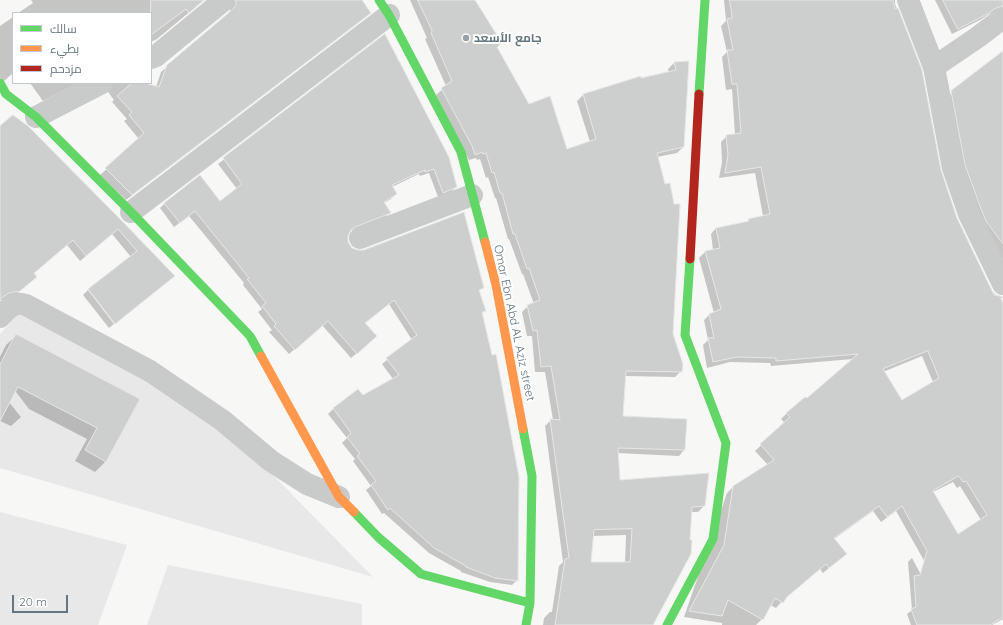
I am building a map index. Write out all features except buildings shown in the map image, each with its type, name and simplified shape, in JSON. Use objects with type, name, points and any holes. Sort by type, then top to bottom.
[{"type":"street","points":[[152,58],[156,56],[224,0]]},
{"type":"street","points":[[668,625],[713,539],[726,443],[685,335],[705,0]]},
{"type":"street","points":[[908,0],[934,67],[953,168],[969,214],[1000,271]]},
{"type":"street","points":[[131,212],[384,8]]},
{"type":"street","name":"Omar Ebn Abd AL Aziz street","points":[[384,8],[461,152],[496,285],[532,476],[530,603],[526,625]]},
{"type":"street","points":[[934,67],[1003,18]]},
{"type":"street","points":[[36,117],[100,84]]},
{"type":"street","points":[[2,93],[36,117],[131,212],[250,336],[339,497],[378,538],[421,574],[530,603]]},
{"type":"street","points":[[360,238],[472,195]]},
{"type":"street","points":[[0,317],[12,306],[19,303],[26,305],[150,371],[222,420],[271,461],[306,484],[339,497]]},
{"type":"shaded area","points":[[22,310],[192,402],[277,479],[373,577],[0,468],[0,334]]},
{"type":"shaded area","points":[[0,512],[127,545],[98,625],[0,625]]},
{"type":"shaded area","points":[[168,565],[362,604],[362,625],[147,625]]},
{"type":"traffic: fast","points":[[379,0],[389,15],[461,152],[485,242]]},
{"type":"traffic: fast","points":[[699,94],[705,0]]},
{"type":"traffic: fast","points":[[0,83],[6,94],[36,117],[131,212],[250,336],[261,356]]},
{"type":"traffic: fast","points":[[667,625],[713,539],[726,443],[685,335],[690,259]]},
{"type":"traffic: fast","points":[[523,429],[532,476],[530,603],[526,625]]},
{"type":"traffic: fast","points":[[354,512],[378,537],[421,574],[530,603]]},
{"type":"traffic: slow","points":[[485,242],[496,285],[523,429]]},
{"type":"traffic: slow","points":[[261,356],[339,497],[354,512]]},
{"type":"traffic: jam","points":[[690,259],[699,94]]},
{"type":"place","name":"جامع الأسعد","points":[[466,38]]}]
